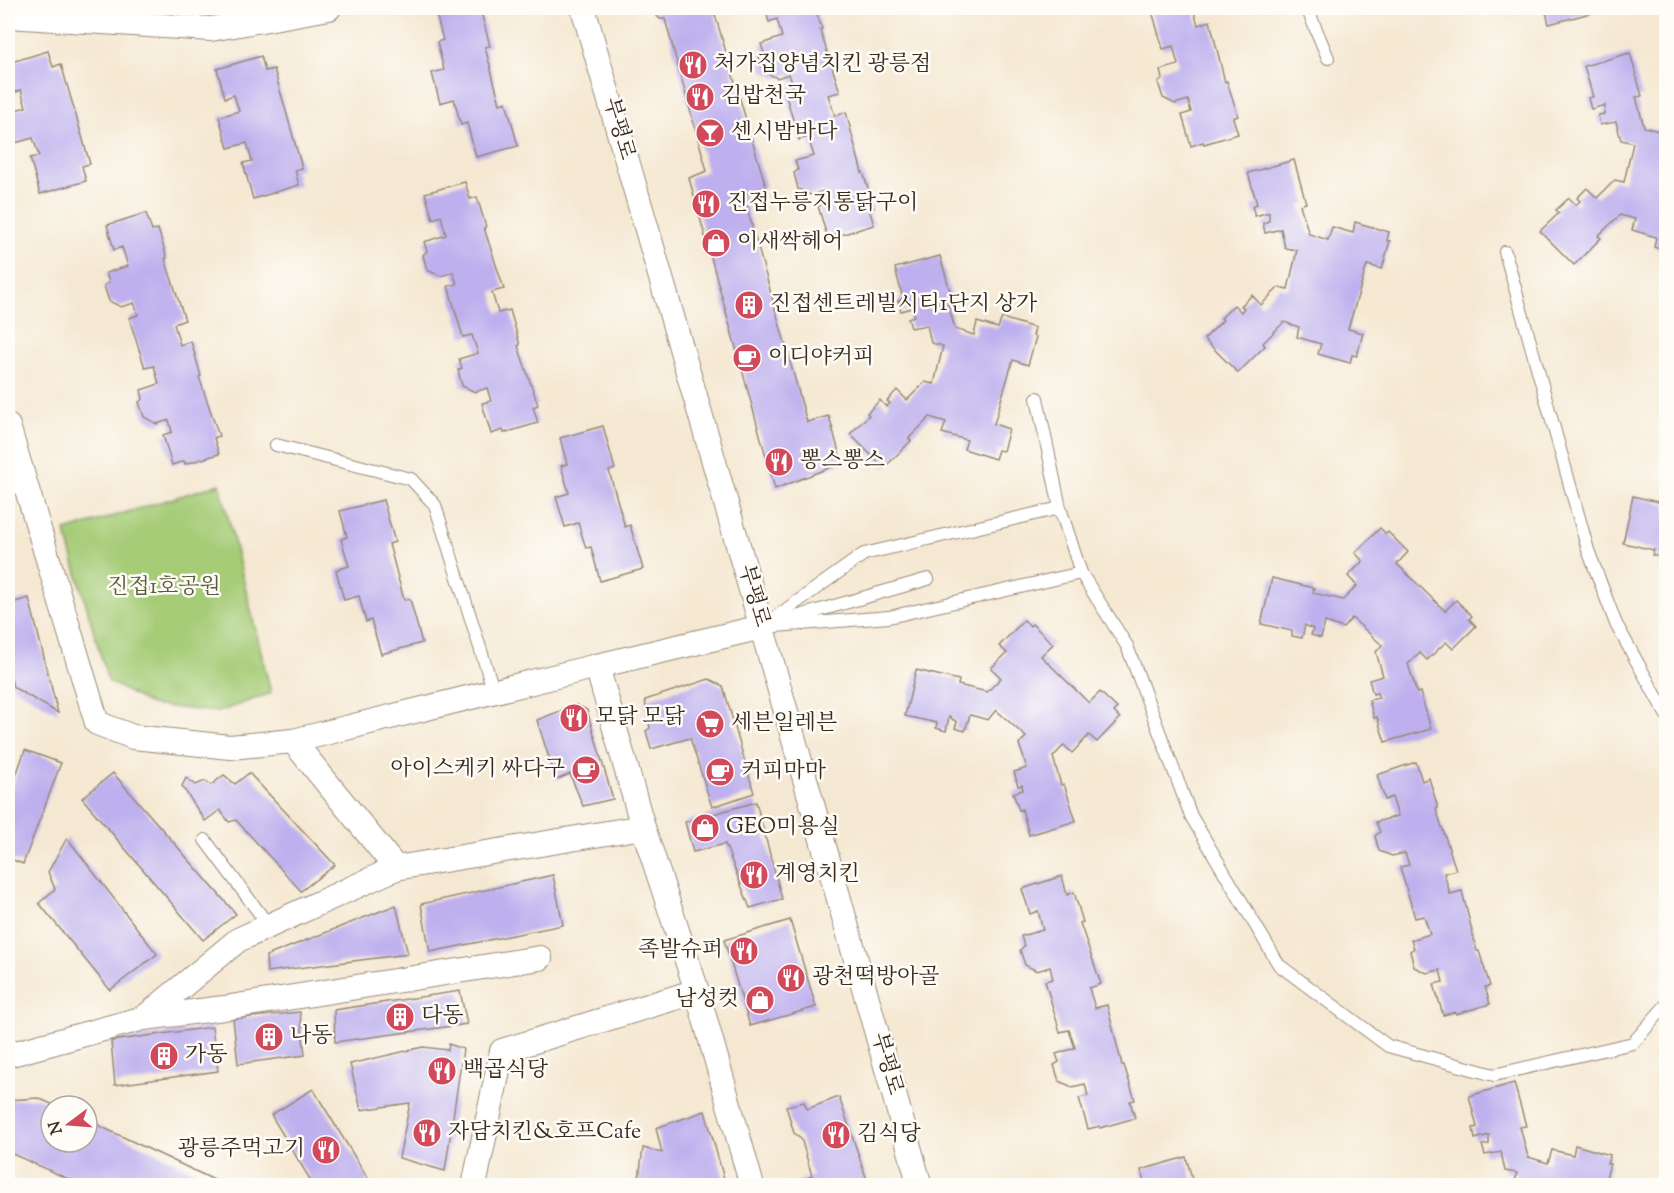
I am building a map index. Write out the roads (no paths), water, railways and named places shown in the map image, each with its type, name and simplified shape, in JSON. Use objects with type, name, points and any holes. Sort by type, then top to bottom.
[{"type":"street","points":[[8,16],[212,29],[329,8]]},
{"type":"street","name":"부평로","points":[[583,8],[920,1185]]},
{"type":"street","points":[[8,426],[97,723],[133,737],[230,747],[293,741],[762,627]]},
{"type":"street","points":[[597,666],[643,827],[697,991],[752,1185]]},
{"type":"street","points":[[293,741],[396,868]]},
{"type":"street","points":[[144,1018],[238,940],[396,868],[643,827]]},
{"type":"street","points":[[8,1054],[144,1018],[224,1008],[540,958]]},
{"type":"street","points":[[474,1185],[502,1051],[697,991]]},
{"type":"lane","points":[[1307,8],[1328,58]]},
{"type":"lane","points":[[1505,252],[1588,550],[1616,624],[1666,714]]},
{"type":"lane","points":[[1037,398],[1059,508],[1081,573],[1127,646],[1191,816],[1279,965],[1388,1046],[1494,1075],[1633,1043],[1666,1005]]},
{"type":"lane","points":[[276,445],[411,479],[435,505],[494,692]]},
{"type":"lane","points":[[762,627],[864,554],[1059,508]]},
{"type":"lane","points":[[762,627],[889,617],[1081,573]]},
{"type":"lane","points":[[762,627],[928,579]]},
{"type":"lane","points":[[205,840],[269,926]]},
{"type":"place","name":"처가집양념치킨 광릉점","points":[[693,65]]},
{"type":"place","name":"김밥천국","points":[[700,97]]},
{"type":"place","name":"센시밤바다","points":[[710,133]]},
{"type":"place","name":"진접누릉지통닭구이","points":[[706,204]]},
{"type":"place","name":"이새싹헤어","points":[[716,243]]},
{"type":"place","name":"진접센트레빌시티1단지 상가","points":[[749,305]]},
{"type":"place","name":"이디야커피","points":[[747,358]]},
{"type":"place","name":"뽕스뽕스","points":[[779,462]]},
{"type":"place","name":"모닭 모닭","points":[[574,718]]},
{"type":"place","name":"세븐일레븐","points":[[710,724]]},
{"type":"place","name":"아이스케키 싸다구","points":[[586,770]]},
{"type":"place","name":"커피마마","points":[[720,772]]},
{"type":"place","name":"GEO미용실","points":[[705,828]]},
{"type":"place","name":"계영치킨","points":[[754,875]]},
{"type":"place","name":"족발슈퍼","points":[[744,951]]},
{"type":"place","name":"광천떡방아골","points":[[791,978]]},
{"type":"place","name":"남성컷","points":[[760,1000]]},
{"type":"place","name":"다동","points":[[400,1017]]},
{"type":"place","name":"나동","points":[[269,1037]]},
{"type":"place","name":"가동","points":[[164,1056]]},
{"type":"place","name":"백곱식당","points":[[442,1071]]},
{"type":"place","name":"자담치킨&호프Cafe","points":[[427,1133]]},
{"type":"place","name":"김식당","points":[[836,1135]]},
{"type":"place","name":"광릉주먹고기","points":[[326,1150]]},
{"type":"park label","name":"진접1호공원","points":[[164,588]]}]
